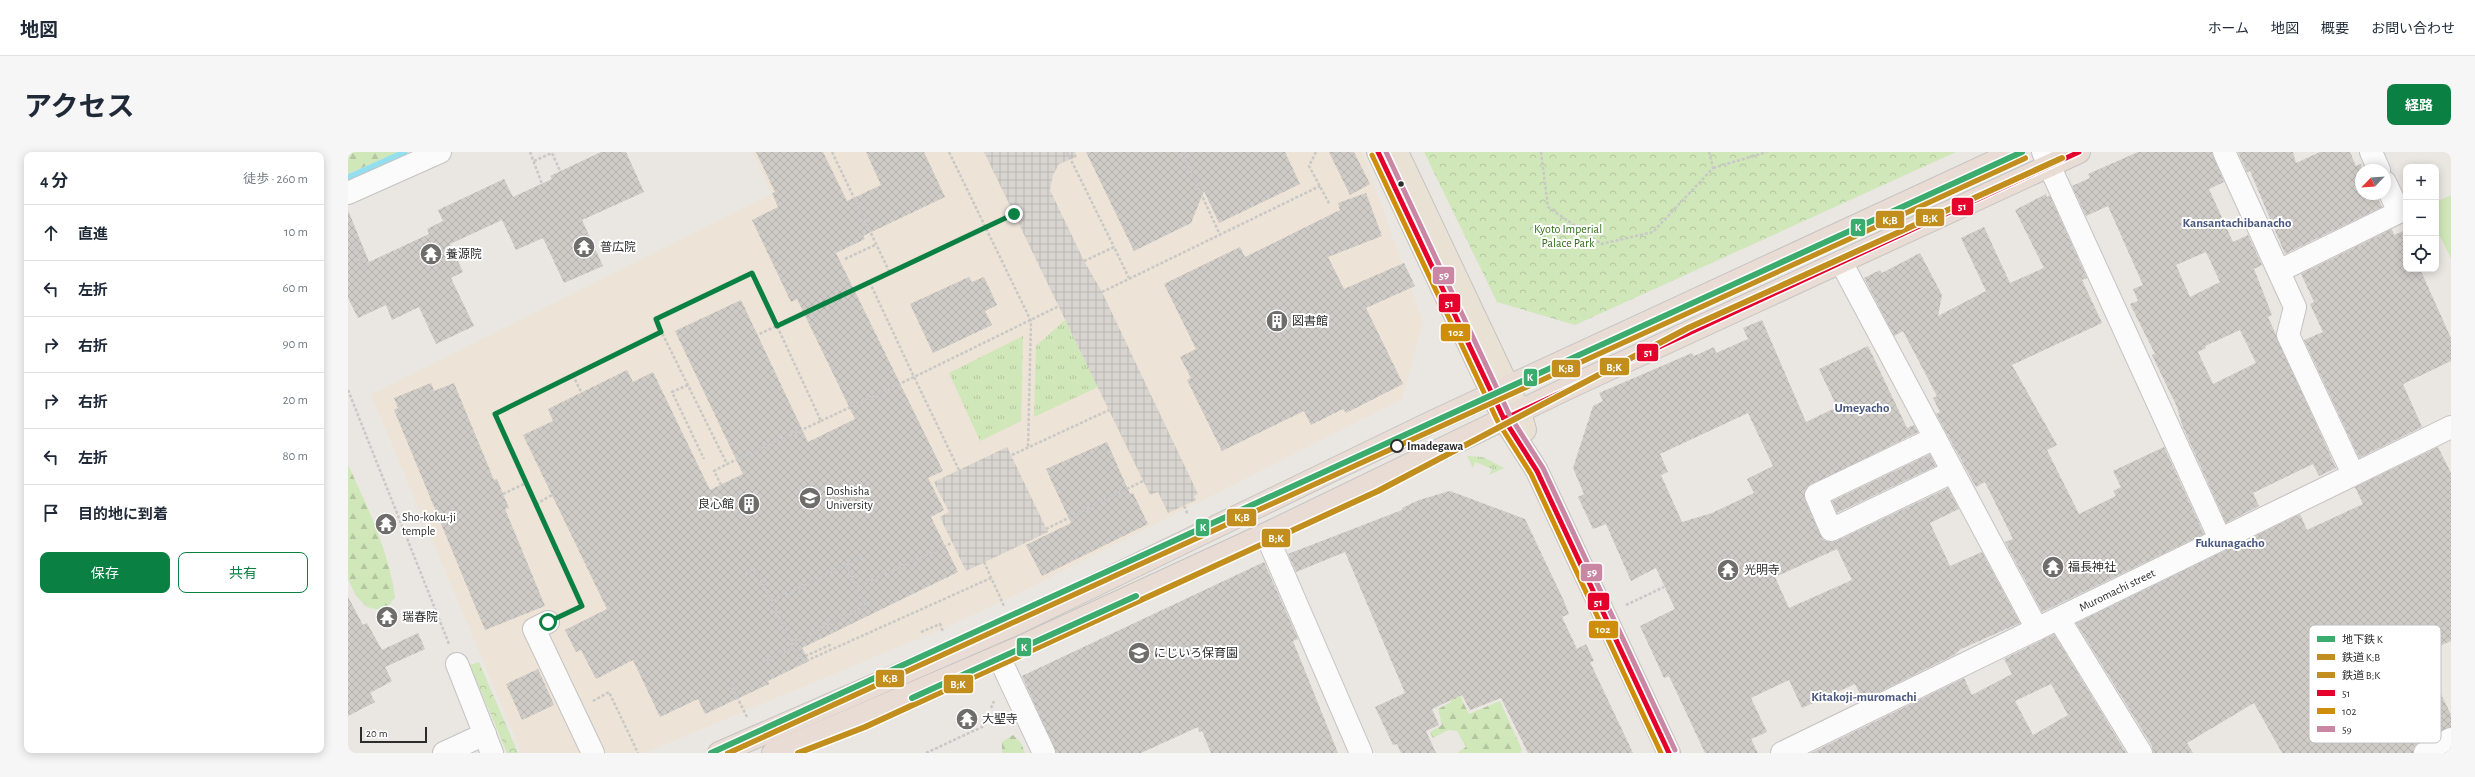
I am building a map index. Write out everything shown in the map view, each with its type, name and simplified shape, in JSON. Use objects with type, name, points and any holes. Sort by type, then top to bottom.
[{"type":"highway","points":[[719,753],[1007,628],[1500,391],[2015,152]]},
{"type":"highway","points":[[773,753],[999,657],[1266,534],[1512,416],[1841,262],[2046,159],[2078,152]]},
{"type":"main road","points":[[1378,152],[1500,391],[1669,753]]},
{"type":"main road","points":[[1397,152],[1500,391]]},
{"type":"street","points":[[348,193],[440,152]]},
{"type":"street","points":[[2224,152],[2295,308],[2288,335],[2353,474]]},
{"type":"street","points":[[2370,152],[2376,164]]},
{"type":"street","points":[[2046,159],[2220,539]]},
{"type":"street","points":[[2279,271],[2399,212],[2391,195]]},
{"type":"street","points":[[1841,262],[2037,629]]},
{"type":"street","name":"Muromachi street","points":[[1782,753],[2060,619],[2220,539],[2451,427]]},
{"type":"street","points":[[1935,438],[1816,495],[1831,530],[1952,472]]},
{"type":"street","points":[[1266,534],[1361,753]]},
{"type":"street","points":[[2060,619],[2141,753]]},
{"type":"street","points":[[548,622],[534,629],[593,753]]},
{"type":"street","points":[[999,657],[1044,753]]},
{"type":"street","points":[[444,753],[488,743],[457,664]]},
{"type":"street","points":[[2425,753],[2451,739]]},
{"type":"path","points":[[530,152],[542,184]]},
{"type":"path","points":[[832,152],[890,273]]},
{"type":"path","points":[[949,152],[1031,321],[1028,448]]},
{"type":"path","points":[[1067,152],[1129,278]]},
{"type":"path","points":[[1182,152],[1220,235]]},
{"type":"path","points":[[1316,152],[1310,166],[1330,205]]},
{"type":"path","points":[[1541,152],[1548,207],[1601,244],[1653,232],[1713,168],[1766,152]]},
{"type":"path","points":[[1709,152],[1713,168]]},
{"type":"path","points":[[534,161],[552,153],[560,171]]},
{"type":"path","points":[[1102,292],[1320,186]]},
{"type":"path","points":[[757,335],[1014,214]]},
{"type":"path","points":[[353,244],[364,269]]},
{"type":"path","points":[[845,259],[877,244]]},
{"type":"path","points":[[1084,261],[1114,247]]},
{"type":"path","points":[[727,464],[661,332],[656,319],[752,273],[821,421]]},
{"type":"path","points":[[870,283],[959,470]]},
{"type":"path","points":[[721,485],[714,471],[727,464],[914,377],[1059,306]]},
{"type":"path","points":[[548,622],[582,606],[495,414],[661,332]]},
{"type":"path","points":[[573,375],[581,392]]},
{"type":"path","points":[[688,385],[672,392],[704,458]]},
{"type":"path","points":[[348,390],[457,664]]},
{"type":"path","points":[[1012,456],[1109,410]]},
{"type":"path","points":[[1046,529],[1143,482]]},
{"type":"path","points":[[503,494],[526,483]]},
{"type":"path","points":[[536,504],[552,495]]},
{"type":"path","points":[[1184,506],[1190,518]]},
{"type":"path","points":[[857,587],[952,543]]},
{"type":"path","points":[[771,601],[863,557]]},
{"type":"path","points":[[984,562],[1005,608]]},
{"type":"path","points":[[791,642],[866,606],[846,565]]},
{"type":"path","points":[[744,576],[756,569],[799,659],[832,644]]},
{"type":"path","points":[[798,665],[991,578]]},
{"type":"path","points":[[1626,605],[1664,586]]},
{"type":"path","points":[[921,632],[940,624],[941,628]]},
{"type":"path","points":[[766,661],[793,648]]},
{"type":"path","points":[[730,683],[747,718]]},
{"type":"path","points":[[589,703],[609,692],[638,753]]},
{"type":"path","points":[[926,753],[984,726],[985,723]]},
{"type":"shaded area","name":"Doshisha University","points":[[752,152],[1362,152],[1423,322],[1402,399],[1009,598],[948,626],[644,753],[522,753],[371,395],[772,194]]},
{"type":"shaded area","points":[[984,152],[1075,152],[1077,157],[1059,164],[1053,175],[1050,190],[1084,261],[1102,292],[1198,494],[1194,496],[1196,500],[1168,513],[1158,492],[1150,495]]},
{"type":"shaded area","points":[[1007,447],[1048,532],[966,571],[940,517],[949,512],[934,482]]},
{"type":"green space","points":[[348,152],[398,152],[348,174]]},
{"type":"green space","name":"Kyoto Imperial Palace Park","points":[[1424,152],[1956,152],[1575,325],[1497,302]]},
{"type":"green space","points":[[2451,195],[2451,259],[2439,234],[2439,201]]},
{"type":"green space","points":[[1065,320],[1098,387],[1034,417],[1036,346]]},
{"type":"green space","points":[[1023,336],[1021,421],[980,441],[949,373]]},
{"type":"green space","points":[[1467,456],[1483,457],[1504,468],[1489,475],[1492,469],[1475,462],[1473,468]]},
{"type":"green space","points":[[348,465],[370,513],[388,563],[395,597],[385,611],[367,607],[356,596],[348,579]]},
{"type":"green space","points":[[479,662],[518,753],[507,753],[470,665]]},
{"type":"green space","points":[[1442,680],[1461,694],[1462,700],[1469,714],[1500,701],[1522,750],[1520,753],[1457,753],[1466,747],[1457,731],[1448,730],[1433,738],[1430,732],[1442,725],[1438,709],[1451,702]]},
{"type":"green space","points":[[1013,735],[1021,743],[1025,753],[1002,753],[1002,742]]},
{"type":"building","points":[[601,152],[626,152],[644,192],[582,220],[603,266],[564,283],[543,238],[516,250],[502,220],[450,244],[463,272],[451,278],[474,326],[436,344],[419,307],[392,320],[386,305],[358,318],[348,298],[348,210],[369,262],[429,234],[427,229],[443,221],[438,210],[504,179],[513,197],[552,179],[550,176]]},
{"type":"building","name":"良心館","points":[[756,152],[823,152],[847,201],[881,185],[866,152],[924,152],[945,197],[863,236],[865,239],[836,253],[943,471],[928,478],[944,510],[931,517],[958,572],[802,648],[809,661],[768,681],[769,684],[705,714],[698,699],[660,717],[633,660],[596,679],[581,650],[576,652],[565,630],[607,609],[523,435],[553,421],[548,409],[627,370],[633,382],[653,372],[710,490],[743,474],[675,331],[741,300],[808,442],[855,419],[797,299],[791,302],[752,220],[778,207],[772,193],[775,192]]},
{"type":"building","points":[[1086,152],[1285,152],[1300,184],[1219,223],[1204,191],[1191,223],[1134,251]]},
{"type":"building","points":[[1329,152],[1354,152],[1370,184],[1350,195]]},
{"type":"building","points":[[2138,152],[2212,152],[2224,182],[2209,189],[2233,242],[2248,235],[2262,265],[2254,269],[2272,315],[2268,317],[2336,468],[2319,476],[2313,464],[2253,493],[2259,506],[2226,523],[2182,425],[2177,407],[2152,355],[2155,354],[2130,304],[2138,301],[2133,289],[2143,285],[2108,206],[2086,216],[2072,186],[2090,178],[2088,174]],"holes":[[[2206,252],[2220,282],[2190,297],[2176,265]],[[2240,330],[2256,363],[2213,384],[2198,352],[2206,348],[2205,346]]]},
{"type":"building","points":[[2238,152],[2293,152],[2296,163],[2320,152],[2350,152],[2355,164],[2355,200],[2379,200],[2382,207],[2285,254],[2250,171],[2247,172]]},
{"type":"building","name":"図書館","points":[[1366,193],[1382,236],[1328,257],[1344,289],[1404,263],[1415,286],[1366,308],[1403,384],[1346,413],[1343,409],[1311,425],[1304,411],[1222,451],[1187,380],[1191,378],[1180,357],[1196,349],[1164,284],[1240,247],[1245,257],[1340,210],[1338,203]]},
{"type":"building","points":[[2046,194],[2047,197],[2050,196],[2087,278],[2082,280],[2102,323],[2012,365],[2057,445],[2047,450],[2079,514],[2116,496],[2113,491],[2121,487],[2113,471],[2164,447],[2204,534],[2042,612],[2005,542],[2013,539],[1985,482],[1976,487],[1936,414],[1940,412],[1933,398],[1937,396],[1903,331],[1894,336],[1864,278],[1880,270],[1882,273],[1920,253],[1942,295],[1938,316],[1986,291],[1961,238],[1984,227],[2010,283],[2044,268],[2015,210]]},
{"type":"building","points":[[2392,229],[2394,235],[2403,231],[2403,272],[2421,272],[2451,338],[2451,361],[2403,384],[2422,427],[2359,458],[2304,340],[2323,332],[2310,304],[2314,302],[2301,274]]},
{"type":"building","points":[[969,277],[972,282],[984,277],[997,305],[985,311],[992,325],[933,353],[910,304]]},
{"type":"building","points":[[1762,320],[1806,422],[1837,407],[1819,369],[1868,346],[1907,428],[1914,425],[1918,432],[1806,488],[1805,500],[1823,540],[1829,542],[1836,541],[1948,488],[1959,509],[1930,523],[1950,566],[1982,552],[2020,623],[1961,649],[1954,655],[1863,700],[1855,684],[1802,708],[1789,680],[1751,698],[1767,732],[1751,739],[1758,753],[1705,753],[1669,676],[1664,678],[1640,626],[1675,609],[1656,568],[1631,581],[1606,524],[1593,529],[1578,497],[1584,494],[1573,468],[1593,406],[1603,401],[1599,393],[1692,353],[1694,356],[1714,347],[1716,353],[1748,339],[1743,328]],"holes":[[[1748,413],[1773,466],[1747,479],[1754,493],[1712,513],[1682,522],[1661,475],[1668,472],[1660,454]],[[1837,549],[1852,580],[1789,608],[1775,577]]]},
{"type":"building","points":[[431,383],[434,391],[454,383],[494,480],[497,479],[509,508],[505,509],[545,606],[485,630],[394,410],[398,408],[394,398]]},
{"type":"building","points":[[1107,442],[1130,494],[1133,493],[1148,524],[1042,576],[1026,545],[1071,523],[1046,469]]},
{"type":"building","points":[[2438,447],[2451,473],[2451,641],[2441,645],[2441,625],[2309,625],[2309,743],[2418,743],[2414,747],[2413,753],[2282,753],[2254,703],[2187,743],[2193,753],[2153,753],[2152,746],[2076,623],[2300,514],[2307,530],[2363,504],[2355,487]]},
{"type":"building","points":[[1930,454],[1936,466],[1837,513],[1832,501]]},
{"type":"building","points":[[1450,491],[1525,519],[1569,614],[1562,617],[1577,649],[1586,644],[1594,661],[1590,662],[1633,753],[1528,753],[1501,698],[1470,710],[1462,695],[1432,709],[1439,725],[1426,731],[1436,753],[1401,753],[1397,744],[1393,745],[1375,707],[1405,693],[1345,552],[1296,572],[1288,554],[1402,510],[1402,508],[1419,500]]},
{"type":"building","points":[[1264,562],[1298,639],[1293,641],[1338,753],[1211,753],[1202,731],[1199,732],[1198,727],[1141,753],[1056,753],[1022,676]]},
{"type":"building","points":[[348,597],[363,625],[367,623],[382,650],[418,633],[425,649],[385,667],[392,681],[370,693],[375,702],[348,716]]},
{"type":"building","points":[[2054,634],[2126,753],[1811,753],[1964,678],[1972,695],[2012,674],[2004,659]],"holes":[[[2051,684],[2068,715],[2033,735],[2015,701]]]},
{"type":"building","points":[[538,669],[554,705],[522,720],[506,684]]},
{"type":"building","points":[[2441,694],[2451,715],[2451,727],[2441,732]]},
{"type":"waterway","points":[[348,178],[404,153]]},
{"type":"metro line","name":"K","points":[[711,753],[2022,152]]},
{"type":"metro line","name":"K","points":[[912,698],[1136,596]]},
{"type":"rail line","name":"K;B","points":[[728,753],[2025,158]]},
{"type":"rail line","name":"B;K","points":[[798,753],[865,727],[1378,491],[1688,328],[2062,158]]},
{"type":"transit line","name":"51","points":[[1378,152],[1504,419],[1537,471],[1669,753]]},
{"type":"transit line","name":"59","points":[[1386,152],[1510,416],[1543,468],[1675,750]]},
{"type":"transit line","name":"51","points":[[1504,419],[2079,152]]},
{"type":"transit line","name":"102","points":[[1372,155],[1498,422],[1531,474],[1661,753]]},
{"type":"place","name":"普広院","points":[[584,247]]},
{"type":"place","name":"養源院","points":[[431,254]]},
{"type":"place","name":"図書館","points":[[1277,321]]},
{"type":"place","name":"Imadegawa","points":[[1397,446]]},
{"type":"place","name":"Doshisha University","points":[[810,498]]},
{"type":"place","name":"良心館","points":[[749,504]]},
{"type":"place","name":"Sho-koku-ji temple","points":[[386,524]]},
{"type":"place","name":"福長神社","points":[[2053,567]]},
{"type":"place","name":"光明寺","points":[[1728,570]]},
{"type":"place","name":"瑞春院","points":[[387,617]]},
{"type":"place","name":"にじいろ保育園","points":[[1139,653]]},
{"type":"place","name":"大聖寺","points":[[967,719]]},
{"type":"district","name":"Kansantachibanacho","points":[[2237,223]]},
{"type":"district","name":"Umeyacho","points":[[1862,408]]},
{"type":"district","name":"Fukunagacho","points":[[2230,543]]},
{"type":"district","name":"Kitakoji-muromachi","points":[[1864,697]]},
{"type":"route","points":[[548,622],[582,606],[495,414],[661,332],[656,319],[752,273],[777,326],[1014,214]]}]
